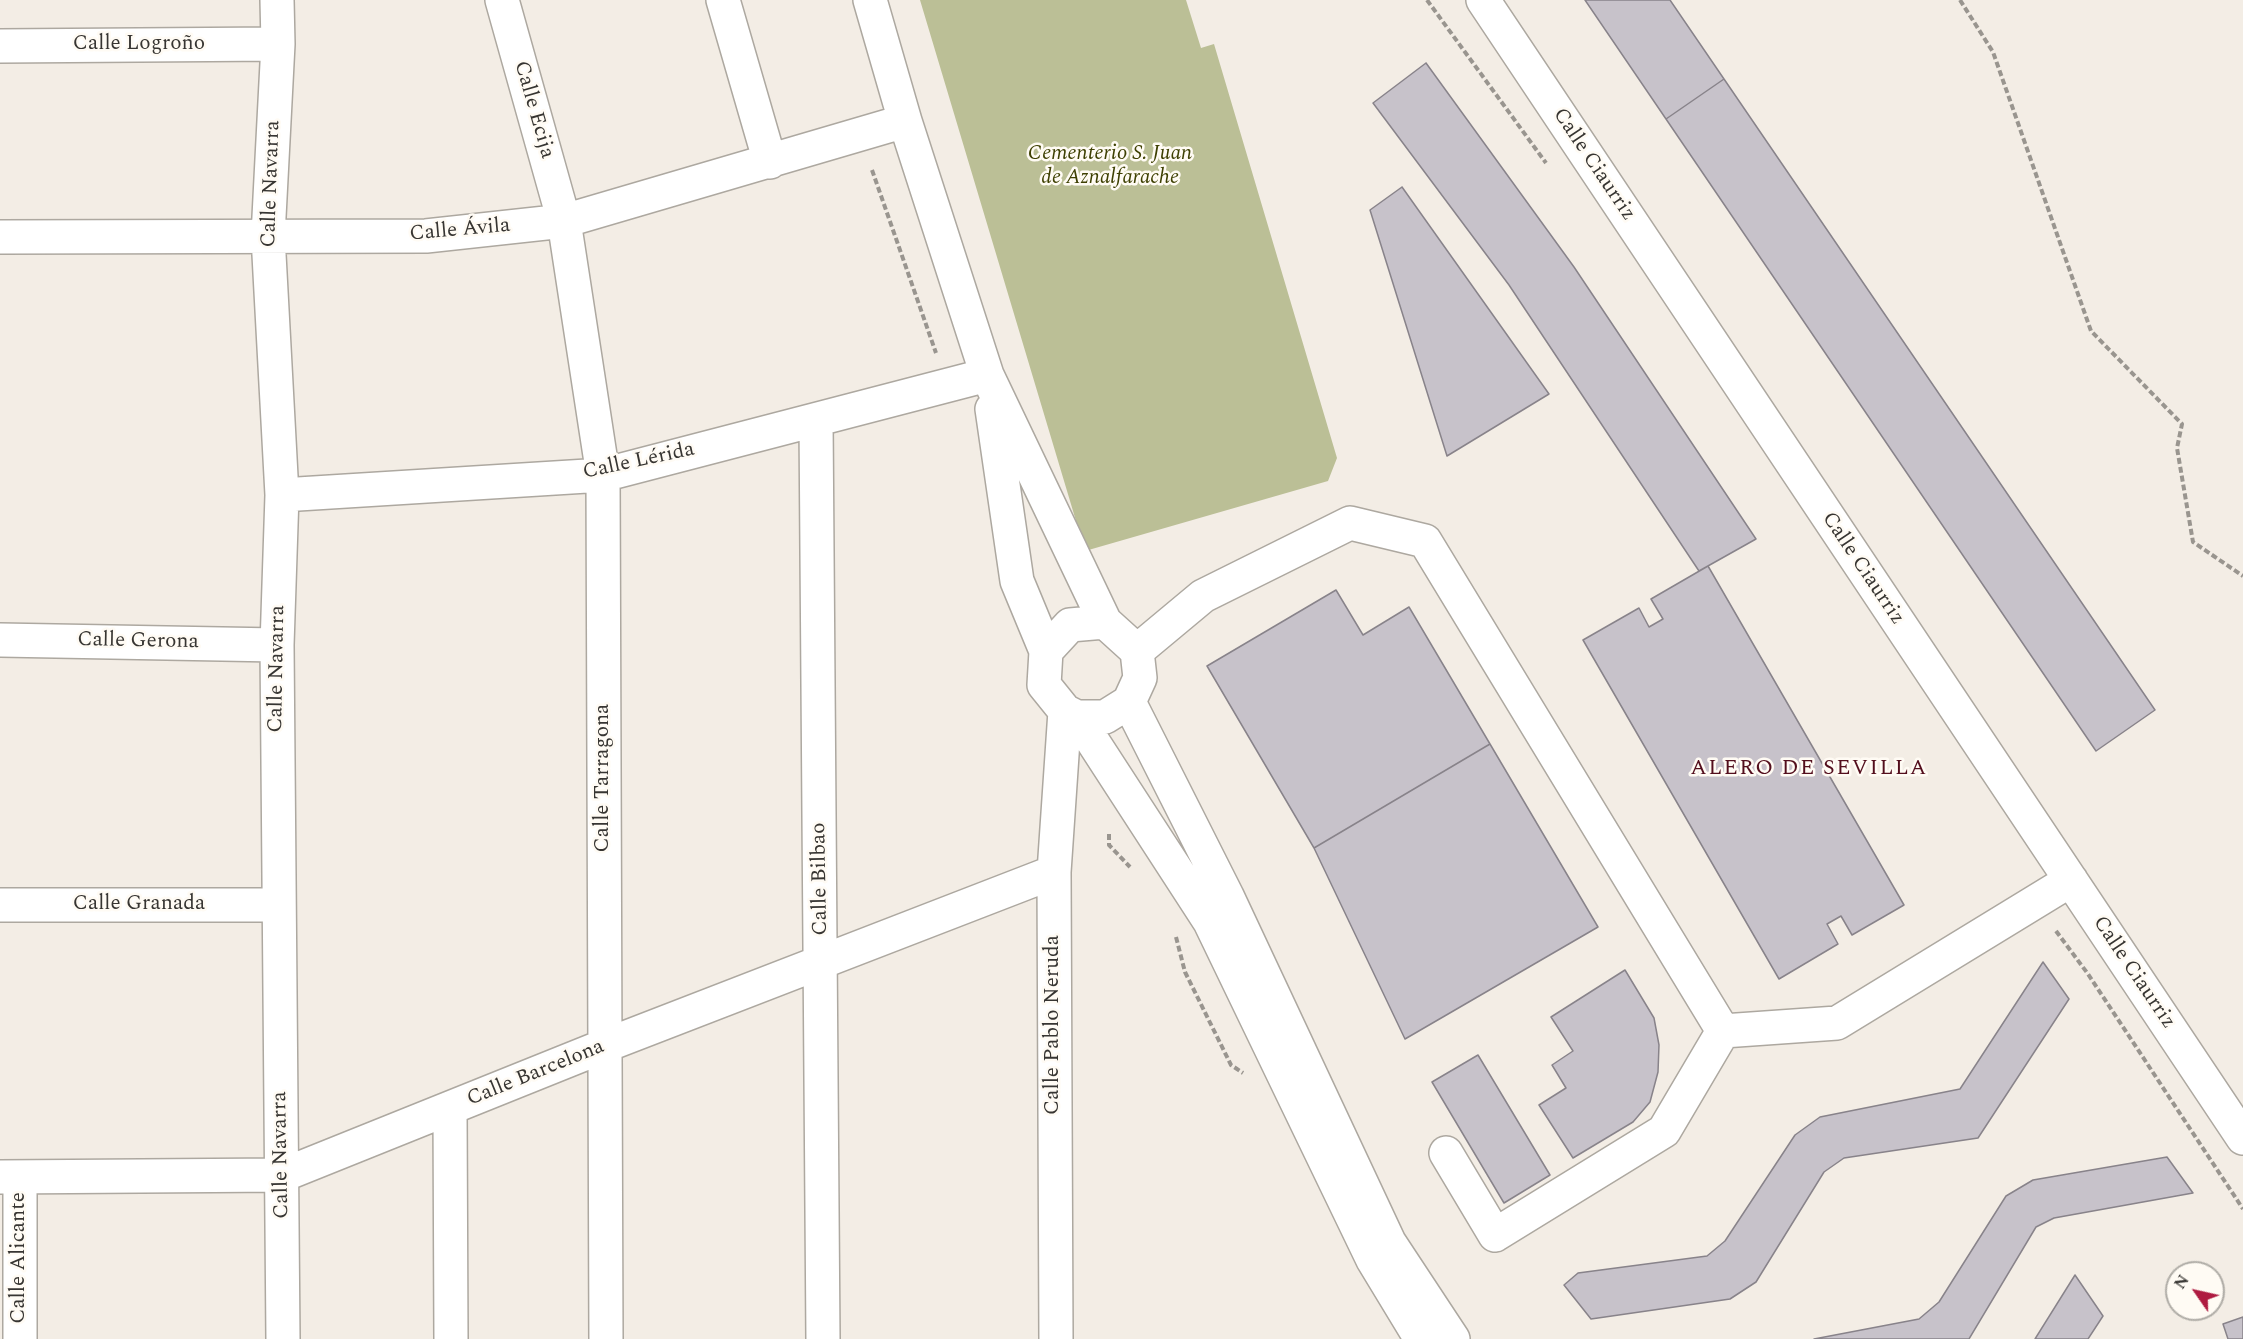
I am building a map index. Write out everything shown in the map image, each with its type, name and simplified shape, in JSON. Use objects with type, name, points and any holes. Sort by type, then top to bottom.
[{"type":"street","name":"Calle Navarra","points":[[277,0],[278,44],[268,236],[282,495],[276,645],[283,1339]]},
{"type":"street","name":"Calle Ecija","points":[[502,0],[564,221]]},
{"type":"street","points":[[723,0],[770,162]]},
{"type":"street","points":[[870,0],[905,122],[987,375],[1105,622],[1137,651],[1140,678],[1128,702],[1105,717],[1071,714]]},
{"type":"street","name":"Calle Ciaurriz","points":[[1483,0],[2243,1138]]},
{"type":"street","name":"Calle Logroño","points":[[0,46],[278,44]]},
{"type":"street","name":"Calle Ávila","points":[[0,237],[426,236],[564,221],[905,122]]},
{"type":"street","name":"Calle Tarragona","points":[[564,221],[603,475],[606,1339]]},
{"type":"street","points":[[987,375],[1017,581],[1046,651],[1044,685],[1071,714],[1210,922],[1372,1260],[1421,1339]]},
{"type":"street","name":"Calle Lérida","points":[[282,495],[603,475],[987,375]]},
{"type":"street","name":"Calle Bilbao","points":[[816,420],[822,962],[823,1339]]},
{"type":"street","points":[[1137,651],[1203,596],[1350,523],[1425,541],[1723,1031]]},
{"type":"street","points":[[1046,651],[1070,626],[1105,622]]},
{"type":"street","name":"Calle Gerona","points":[[0,640],[276,645]]},
{"type":"street","points":[[1128,702],[1227,896],[1389,1242],[1453,1339]]},
{"type":"street","name":"Calle Pablo Neruda","points":[[1056,1339],[1053,872],[1071,714]]},
{"type":"street","name":"Calle Barcelona","points":[[10,1177],[283,1175],[604,1046],[1053,872]]},
{"type":"street","points":[[1723,1031],[1837,1023],[2071,880]]},
{"type":"street","name":"Calle Granada","points":[[0,905],[278,905]]},
{"type":"street","points":[[1446,1153],[1495,1235],[1664,1131],[1723,1031]]},
{"type":"street","points":[[450,1109],[451,1339]]},
{"type":"street","name":"Calle Alicante","points":[[10,1177],[21,1339]]},
{"type":"path","points":[[1960,0],[1993,52],[2091,332],[2182,424],[2177,448],[2193,542],[2243,576]]},
{"type":"green space","name":"Cementerio S. Juan de Aznalfarache","points":[[920,0],[1186,0],[1201,48],[1214,44],[1337,458],[1328,481],[1085,551]]},
{"type":"building","points":[[1585,0],[1670,0],[1724,79],[1666,119]]},
{"type":"building","points":[[1426,63],[1574,267],[1756,539],[1699,571],[1509,285],[1373,103]]},
{"type":"building","points":[[1724,79],[2155,710],[2096,751],[1666,119]]},
{"type":"building","points":[[1402,187],[1549,394],[1447,456],[1370,210]]},
{"type":"building","points":[[1708,566],[1904,905],[1852,935],[1841,916],[1827,924],[1838,944],[1779,979],[1583,640],[1639,608],[1649,627],[1663,619],[1651,599]]},
{"type":"building","points":[[1336,590],[1363,635],[1409,607],[1490,744],[1314,848],[1207,666]]},
{"type":"building","points":[[1490,744],[1598,927],[1405,1039],[1314,848]]},
{"type":"building","points":[[2043,962],[2069,999],[1978,1138],[1844,1158],[1824,1172],[1756,1282],[1730,1299],[1591,1319],[1564,1285],[1578,1273],[1707,1256],[1725,1241],[1795,1135],[1820,1117],[1960,1089]]},
{"type":"building","points":[[1625,970],[1654,1018],[1659,1045],[1658,1072],[1650,1102],[1633,1122],[1573,1158],[1539,1105],[1566,1088],[1552,1065],[1573,1051],[1551,1017]]},
{"type":"building","points":[[1478,1055],[1550,1175],[1504,1203],[1432,1082]]},
{"type":"building","points":[[2167,1157],[2193,1193],[2054,1218],[2036,1227],[1969,1339],[1814,1339],[1919,1319],[1939,1302],[2006,1196],[2033,1180]]},
{"type":"building","points":[[2075,1275],[2103,1316],[2088,1339],[2035,1339]]},
{"type":"building","points":[[2243,1317],[2243,1339],[2228,1339],[2223,1324]]},
{"type":"district","name":"ALERO DE SEVILLA","points":[[1809,770]]}]
